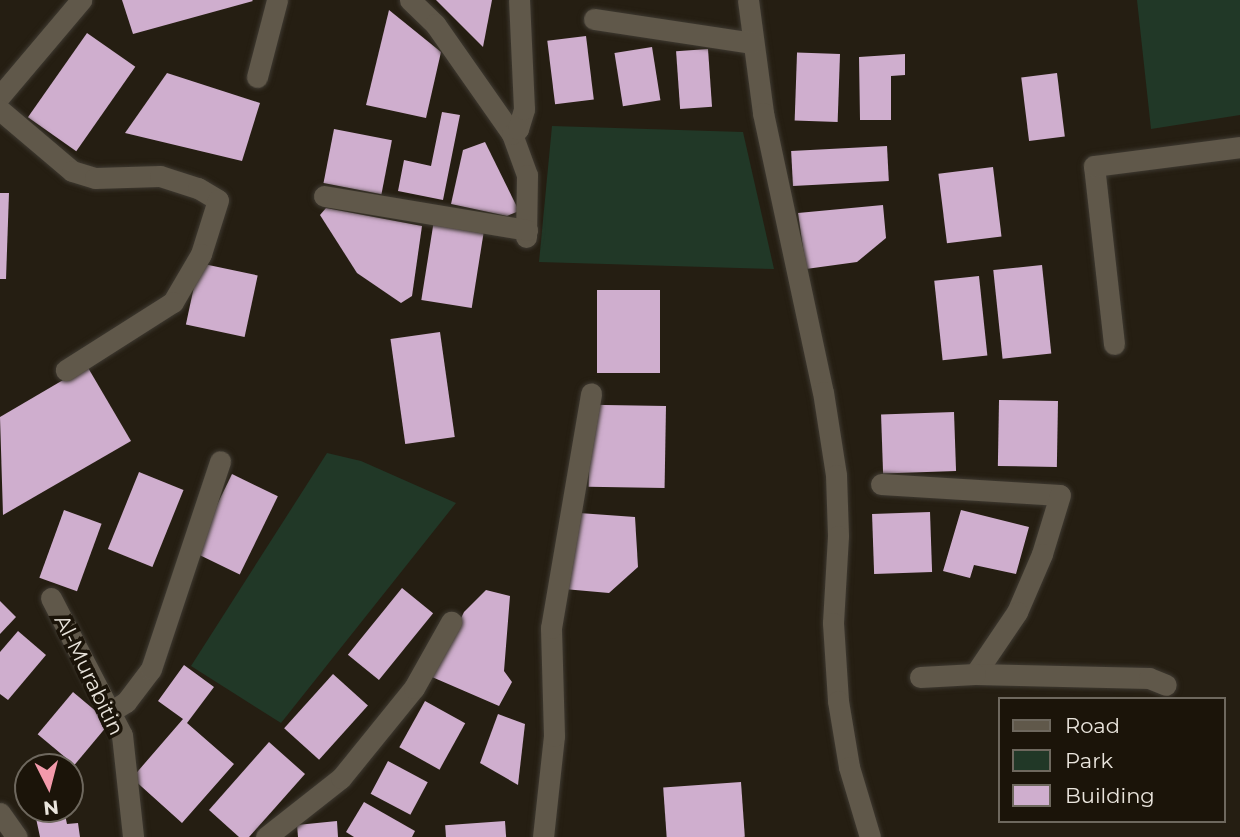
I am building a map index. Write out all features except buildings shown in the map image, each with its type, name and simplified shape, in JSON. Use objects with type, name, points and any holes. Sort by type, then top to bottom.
[{"type":"street","points":[[0,96],[80,0]]},
{"type":"street","points":[[257,77],[278,0]]},
{"type":"street","points":[[324,196],[526,233],[527,175],[512,134],[435,24],[410,0]]},
{"type":"street","points":[[512,134],[519,129],[524,109],[519,0]]},
{"type":"street","points":[[748,0],[752,43],[836,475],[838,536],[832,623],[838,701],[849,767],[870,837]]},
{"type":"street","points":[[594,19],[752,43]]},
{"type":"street","points":[[0,110],[72,171],[95,178],[160,176],[198,188],[218,201],[201,254],[173,302],[66,370]]},
{"type":"street","points":[[1114,344],[1094,166],[1240,147]]},
{"type":"street","points":[[543,837],[554,736],[551,628],[591,393]]},
{"type":"street","points":[[110,712],[127,702],[151,670],[220,461]]},
{"type":"street","points":[[881,484],[1060,495],[1042,554],[1017,612],[975,674]]},
{"type":"street","name":"Al-Murabitin","points":[[51,598],[122,734],[133,837]]},
{"type":"street","points":[[267,837],[341,778],[414,688],[451,622]]},
{"type":"street","points":[[920,677],[975,674],[1149,678],[1166,685]]},
{"type":"street","points":[[0,813],[17,837]]},
{"type":"green space","points":[[1137,0],[1240,0],[1240,115],[1151,129]]},
{"type":"green space","points":[[552,126],[743,132],[774,269],[539,262]]},
{"type":"green space","points":[[327,453],[361,461],[456,503],[281,723],[191,666]]}]
